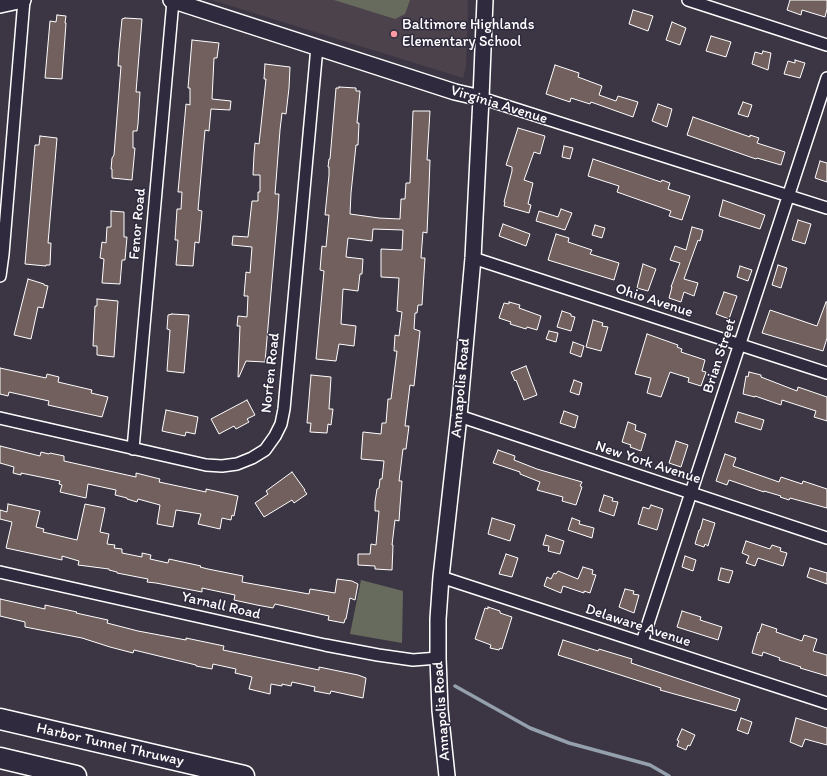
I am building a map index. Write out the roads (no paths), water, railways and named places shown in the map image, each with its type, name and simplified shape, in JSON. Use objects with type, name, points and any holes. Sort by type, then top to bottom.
[{"type":"highway","name":"Harbor Tunnel Thruway","points":[[0,718],[244,776]]},
{"type":"highway","points":[[0,758],[76,776]]},
{"type":"main road","points":[[0,5],[24,0]]},
{"type":"main road","name":"Virginia Avenue","points":[[172,0],[455,92],[481,98]]},
{"type":"main road","name":"Annapolis Road","points":[[446,776],[440,710],[438,658],[440,577],[459,416],[473,258],[485,0]]},
{"type":"street","points":[[0,276],[24,0]]},
{"type":"street","name":"Fenor Road","points":[[133,449],[172,0]]},
{"type":"street","points":[[688,0],[827,45]]},
{"type":"street","name":"Norfen Road","points":[[0,418],[206,466],[237,464],[252,458],[265,450],[281,424],[284,409],[317,47]]},
{"type":"street","name":"Brian Street","points":[[642,642],[827,78]]},
{"type":"street","name":"Virginia Avenue","points":[[481,98],[827,208]]},
{"type":"street","name":"Ohio Avenue","points":[[473,258],[827,373]]},
{"type":"street","name":"New York Avenue","points":[[459,416],[827,538]]},
{"type":"street","name":"Yarnall Road","points":[[0,572],[325,645],[412,660],[438,658]]},
{"type":"street","name":"Delaware Avenue","points":[[440,577],[827,703]]},
{"type":"waterway","points":[[455,686],[530,728],[569,743],[650,765],[669,776]]},
{"type":"place","name":"Baltimore Highlands Elementary School","points":[[394,34]]}]
